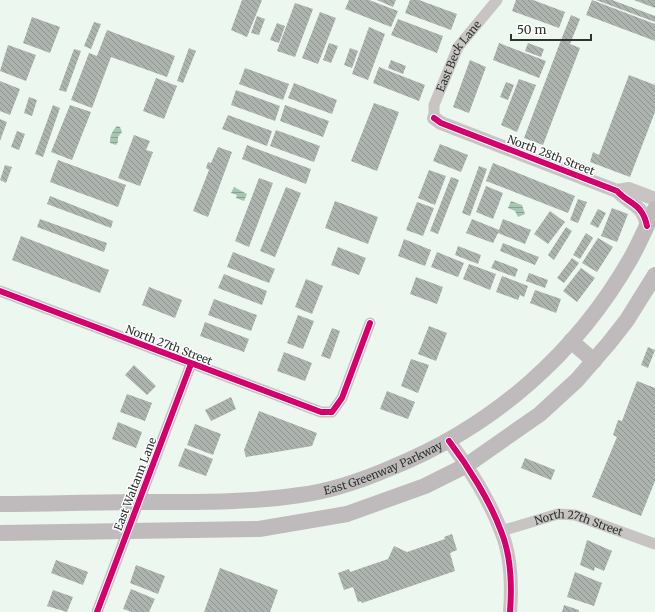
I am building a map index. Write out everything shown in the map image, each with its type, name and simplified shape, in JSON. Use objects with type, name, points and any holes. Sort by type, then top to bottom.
[{"type":"main road","name":"East Greenway Parkway","points":[[0,504],[248,501],[300,495],[337,488],[412,460],[449,441],[481,421],[520,393],[571,341],[606,299],[632,258],[655,209]]},
{"type":"main road","points":[[0,533],[258,529],[347,514],[384,502],[425,486],[467,465],[540,414],[577,380],[594,361],[627,320],[655,275]]},
{"type":"main road","points":[[571,341],[594,361]]},
{"type":"main road","points":[[300,495],[302,521]]},
{"type":"street","name":"East Beck Lane","points":[[434,118],[434,105],[458,47],[497,0]]},
{"type":"street","name":"North 28th Street","points":[[434,118],[441,123],[617,190],[629,189],[655,199]]},
{"type":"street","name":"North 28th Street","points":[[617,190],[624,198],[637,205],[642,210],[647,226]]},
{"type":"street","name":"North 27th Street","points":[[0,292],[321,412],[332,412],[342,398],[370,323]]},
{"type":"street","name":"East Waltann Lane","points":[[97,612],[191,364]]},
{"type":"street","points":[[449,441],[467,465],[501,531],[509,562],[510,612]]},
{"type":"street","name":"North 27th Street","points":[[501,531],[558,514],[575,515],[655,544]]},
{"type":"shaded area","points":[[117,126],[120,127],[122,132],[118,137],[118,142],[116,145],[110,143],[110,140]]},
{"type":"shaded area","points":[[234,187],[247,194],[244,201],[236,198],[237,195],[231,193]]},
{"type":"shaded area","points":[[511,201],[522,205],[525,214],[518,217],[515,211],[508,208]]},
{"type":"building","points":[[242,0],[262,0],[247,37],[231,30]]},
{"type":"building","points":[[349,0],[369,0],[398,11],[391,27],[345,9]]},
{"type":"building","points":[[377,0],[396,0],[393,7]]},
{"type":"building","points":[[410,0],[419,0],[457,14],[451,30],[405,13]]},
{"type":"building","points":[[516,0],[533,0],[565,12],[559,28],[512,11]]},
{"type":"building","points":[[592,0],[655,24],[655,41],[586,15]]},
{"type":"building","points":[[596,0],[612,0],[655,16],[655,22]]},
{"type":"building","points":[[634,0],[655,0],[655,8]]},
{"type":"building","points":[[295,3],[313,9],[295,57],[277,51]]},
{"type":"building","points":[[320,12],[336,18],[318,64],[302,58]]},
{"type":"building","points":[[571,15],[580,19],[570,44],[580,48],[543,145],[524,138]]},
{"type":"building","points":[[257,16],[265,19],[259,35],[251,33]]},
{"type":"building","points":[[32,17],[60,27],[50,53],[23,43]]},
{"type":"building","points":[[398,19],[443,36],[437,53],[391,35]]},
{"type":"building","points":[[94,22],[101,24],[91,49],[84,46]]},
{"type":"building","points":[[277,23],[285,26],[279,43],[270,40]]},
{"type":"building","points":[[369,27],[385,34],[368,80],[352,74]]},
{"type":"building","points":[[107,30],[175,56],[167,77],[111,57],[92,108],[71,100],[89,53],[97,56]]},
{"type":"building","points":[[329,43],[338,46],[331,63],[323,60]]},
{"type":"building","points":[[499,43],[546,61],[539,78],[493,60]]},
{"type":"building","points":[[528,43],[544,49],[541,57],[525,51]]},
{"type":"building","points":[[8,45],[36,55],[26,81],[0,71]]},
{"type":"building","points":[[189,48],[196,51],[183,83],[177,81]]},
{"type":"building","points":[[350,48],[358,51],[352,68],[344,65]]},
{"type":"building","points":[[74,49],[81,51],[66,92],[59,90]]},
{"type":"building","points":[[391,60],[406,66],[403,74],[388,68]]},
{"type":"building","points":[[470,60],[486,67],[469,113],[453,107]]},
{"type":"building","points":[[379,67],[425,85],[419,101],[373,83]]},
{"type":"building","points":[[245,68],[289,84],[283,100],[239,84]]},
{"type":"building","points":[[629,75],[655,85],[655,112],[630,177],[590,162],[593,152],[599,155]]},
{"type":"building","points":[[156,78],[177,86],[164,119],[143,111]]},
{"type":"building","points":[[519,79],[536,85],[517,132],[501,125]]},
{"type":"building","points":[[0,81],[20,89],[10,115],[0,111]]},
{"type":"building","points":[[506,82],[514,85],[508,100],[500,97]]},
{"type":"building","points":[[294,83],[337,100],[332,114],[288,98]]},
{"type":"building","points":[[236,90],[280,106],[275,121],[231,105]]},
{"type":"building","points":[[29,97],[37,100],[32,116],[24,113]]},
{"type":"building","points":[[374,103],[399,112],[377,171],[351,161]]},
{"type":"building","points":[[53,105],[60,108],[43,157],[35,154]]},
{"type":"building","points":[[70,105],[91,112],[72,160],[51,152]]},
{"type":"building","points":[[285,105],[329,121],[323,137],[280,121]]},
{"type":"building","points":[[228,115],[272,131],[267,146],[222,129]]},
{"type":"building","points":[[0,119],[7,122],[0,141]]},
{"type":"building","points":[[276,130],[320,146],[314,162],[270,146]]},
{"type":"building","points":[[17,131],[25,134],[19,150],[11,147]]},
{"type":"building","points":[[134,135],[150,141],[146,150],[153,152],[140,186],[118,178]]},
{"type":"building","points":[[440,144],[468,155],[461,172],[433,161]]},
{"type":"building","points":[[247,145],[311,169],[306,184],[242,159]]},
{"type":"building","points":[[218,147],[232,152],[208,217],[193,211],[209,170],[206,168],[208,162],[211,163]]},
{"type":"building","points":[[58,160],[126,185],[118,207],[50,182]]},
{"type":"building","points":[[493,163],[575,196],[568,213],[486,181]]},
{"type":"building","points":[[5,165],[12,167],[6,183],[0,180]]},
{"type":"building","points":[[479,166],[487,169],[470,216],[462,213]]},
{"type":"building","points":[[429,170],[446,176],[435,205],[418,198]]},
{"type":"building","points":[[451,177],[459,180],[438,234],[430,231]]},
{"type":"building","points":[[259,178],[273,183],[249,247],[235,241]]},
{"type":"building","points":[[486,186],[503,193],[493,219],[476,212]]},
{"type":"building","points":[[286,187],[301,193],[275,257],[260,251]]},
{"type":"building","points":[[50,196],[113,221],[111,228],[47,204]]},
{"type":"building","points":[[578,199],[587,202],[578,223],[570,220]]},
{"type":"building","points":[[335,201],[378,217],[368,244],[325,228]]},
{"type":"building","points":[[417,202],[434,208],[423,236],[406,230]]},
{"type":"building","points":[[612,208],[628,214],[617,242],[601,236]]},
{"type":"building","points":[[598,209],[606,213],[598,228],[590,224]]},
{"type":"building","points":[[550,211],[565,222],[548,244],[534,234]]},
{"type":"building","points":[[40,219],[107,243],[104,252],[37,227]]},
{"type":"building","points":[[472,219],[499,230],[503,219],[531,230],[525,244],[498,233],[493,243],[466,233]]},
{"type":"building","points":[[566,227],[572,231],[554,260],[548,255]]},
{"type":"building","points":[[586,233],[593,238],[580,259],[573,255]]},
{"type":"building","points":[[21,236],[109,270],[100,293],[12,260]]},
{"type":"building","points":[[598,238],[613,247],[597,272],[582,263]]},
{"type":"building","points":[[404,239],[431,250],[425,266],[398,256]]},
{"type":"building","points":[[503,243],[539,257],[535,265],[500,251]]},
{"type":"building","points":[[458,246],[481,255],[478,264],[455,255]]},
{"type":"building","points":[[338,247],[366,258],[359,275],[331,265]]},
{"type":"building","points":[[233,252],[275,269],[269,283],[227,267]]},
{"type":"building","points":[[437,252],[464,263],[458,277],[431,267]]},
{"type":"building","points":[[572,258],[579,263],[564,283],[557,278]]},
{"type":"building","points":[[495,260],[518,269],[515,277],[491,268]]},
{"type":"building","points":[[469,264],[496,274],[490,290],[463,279]]},
{"type":"building","points":[[581,268],[595,278],[577,302],[563,291]]},
{"type":"building","points":[[529,273],[548,280],[545,288],[526,281]]},
{"type":"building","points":[[224,274],[267,291],[262,305],[218,288]]},
{"type":"building","points":[[502,276],[528,286],[524,297],[520,295],[518,300],[496,292]]},
{"type":"building","points":[[416,277],[443,287],[437,304],[410,294]]},
{"type":"building","points":[[306,279],[323,286],[312,314],[295,307]]},
{"type":"building","points":[[149,287],[182,300],[175,318],[142,305]]},
{"type":"building","points":[[535,290],[561,299],[556,313],[530,303]]},
{"type":"building","points":[[214,299],[257,315],[251,331],[208,315]]},
{"type":"building","points":[[298,315],[314,321],[303,349],[287,343]]},
{"type":"building","points":[[205,322],[249,339],[244,352],[200,336]]},
{"type":"building","points":[[429,326],[447,333],[436,361],[418,354]]},
{"type":"building","points":[[332,328],[340,331],[330,359],[321,356]]},
{"type":"building","points":[[648,347],[655,350],[648,368],[641,365]]},
{"type":"building","points":[[284,352],[312,363],[305,381],[277,371]]},
{"type":"building","points":[[411,359],[429,365],[418,393],[401,386]]},
{"type":"building","points":[[134,365],[156,386],[147,395],[125,375]]},
{"type":"building","points":[[637,381],[655,388],[655,481],[641,516],[592,497],[617,437],[613,435],[618,420],[622,421]]},
{"type":"building","points":[[387,391],[415,402],[408,419],[380,409]]},
{"type":"building","points":[[127,394],[152,403],[145,421],[120,412]]},
{"type":"building","points":[[231,397],[236,409],[211,421],[205,410]]},
{"type":"building","points":[[259,411],[317,433],[312,446],[246,457],[244,450]]},
{"type":"building","points":[[118,422],[142,432],[136,448],[112,439]]},
{"type":"building","points":[[195,424],[221,434],[213,455],[187,445]]},
{"type":"building","points":[[185,448],[213,459],[206,476],[178,466]]},
{"type":"building","points":[[525,458],[555,470],[551,480],[521,468]]},
{"type":"building","points":[[452,534],[457,550],[450,553],[455,571],[362,603],[361,601],[358,602],[353,587],[344,590],[338,573],[349,569],[350,572],[388,559],[394,546],[407,552],[445,539],[444,537]]},
{"type":"building","points":[[587,540],[612,551],[604,571],[595,567],[594,571],[580,565]]},
{"type":"building","points":[[56,560],[88,572],[83,585],[51,573]]},
{"type":"building","points":[[136,565],[165,576],[158,594],[130,583]]},
{"type":"building","points":[[220,568],[278,590],[270,612],[204,612]]},
{"type":"building","points":[[575,572],[602,583],[594,606],[567,597]]},
{"type":"building","points":[[131,589],[155,599],[149,612],[132,612],[123,609]]},
{"type":"building","points":[[53,590],[73,597],[67,612],[47,606]]},
{"type":"building","points":[[564,605],[579,610],[579,612],[562,612]]},
{"type":"cycle path","points":[[434,118],[441,123],[617,191],[639,209],[645,218],[647,226]]},
{"type":"cycle path","points":[[0,291],[321,412],[332,412],[342,398],[370,323]]},
{"type":"cycle path","points":[[97,612],[191,364]]},
{"type":"cycle path","points":[[449,441],[464,461],[485,496],[504,540],[510,571],[510,612]]}]
